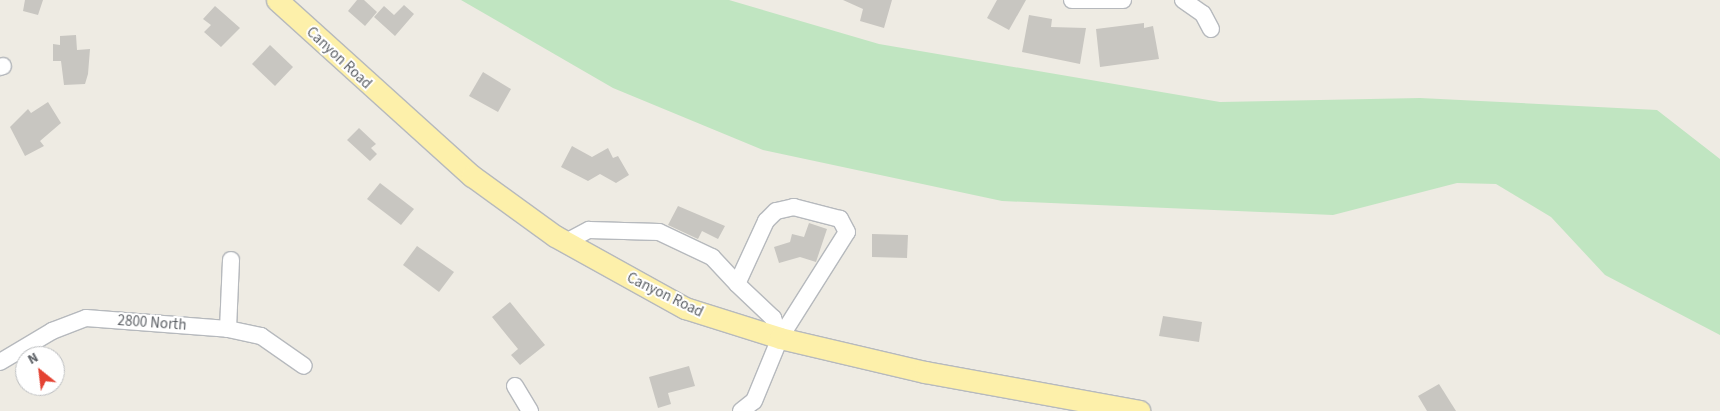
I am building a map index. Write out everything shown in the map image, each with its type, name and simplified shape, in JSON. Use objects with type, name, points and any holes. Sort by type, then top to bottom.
[{"type":"main road","name":"Canyon Road","points":[[277,0],[472,176],[566,242],[685,308],[780,338],[943,376],[1139,411]]},
{"type":"street","points":[[1072,0],[1124,0]]},
{"type":"street","points":[[1183,0],[1203,14],[1211,29]]},
{"type":"street","points":[[737,284],[766,222],[776,211],[804,208],[845,223],[847,232],[780,338],[764,384],[741,411]]},
{"type":"street","points":[[566,242],[589,230],[659,232],[712,257],[772,318],[780,338]]},
{"type":"street","points":[[228,329],[231,260]]},
{"type":"street","name":"2800 North","points":[[0,362],[52,331],[86,318],[228,329],[261,336],[304,366]]},
{"type":"street","points":[[515,386],[530,411]]},
{"type":"green space","points":[[461,0],[729,0],[879,44],[1220,102],[1420,98],[1657,110],[1720,159],[1720,335],[1605,275],[1551,217],[1496,184],[1457,183],[1333,215],[1002,201],[763,150],[613,88]]},
{"type":"building","points":[[25,0],[43,0],[38,15],[23,11]]},
{"type":"building","points":[[357,0],[364,0],[377,12],[365,26],[348,11]]},
{"type":"building","points":[[843,0],[892,0],[884,28],[860,21],[863,9]]},
{"type":"building","points":[[997,0],[1026,0],[1009,30],[987,18]]},
{"type":"building","points":[[404,5],[414,14],[395,36],[374,17],[384,6],[394,15]]},
{"type":"building","points":[[215,6],[240,28],[221,47],[204,32],[211,25],[203,19]]},
{"type":"building","points":[[1029,15],[1052,19],[1051,27],[1086,28],[1080,64],[1022,52]]},
{"type":"building","points":[[1144,23],[1144,28],[1153,26],[1159,59],[1100,67],[1096,29]]},
{"type":"building","points":[[76,35],[77,50],[90,49],[88,74],[85,84],[64,85],[61,61],[53,61],[53,44],[60,45],[60,36]]},
{"type":"building","points":[[270,45],[293,67],[275,86],[252,64]]},
{"type":"building","points":[[483,72],[511,89],[498,112],[469,96]]},
{"type":"building","points":[[48,102],[61,123],[40,141],[44,146],[25,156],[10,127],[28,109],[31,113]]},
{"type":"building","points":[[359,128],[376,144],[371,148],[377,154],[370,161],[347,140]]},
{"type":"building","points":[[572,146],[592,157],[608,148],[613,158],[618,156],[629,175],[616,183],[600,174],[588,181],[561,167]]},
{"type":"building","points":[[380,183],[414,209],[401,225],[367,199]]},
{"type":"building","points":[[678,206],[725,226],[718,239],[702,231],[698,239],[668,225]]},
{"type":"building","points":[[809,223],[827,229],[816,262],[800,257],[779,263],[774,247],[790,242],[792,234],[804,237]]},
{"type":"building","points":[[872,234],[908,235],[907,258],[872,257]]},
{"type":"building","points":[[417,246],[454,272],[439,292],[403,265]]},
{"type":"building","points":[[510,302],[545,345],[520,365],[511,355],[518,349],[492,317]]},
{"type":"building","points":[[1163,316],[1202,322],[1199,342],[1159,336]]},
{"type":"building","points":[[689,366],[695,386],[668,393],[671,404],[658,408],[649,377]]},
{"type":"building","points":[[1439,384],[1456,411],[1427,411],[1418,396]]}]
